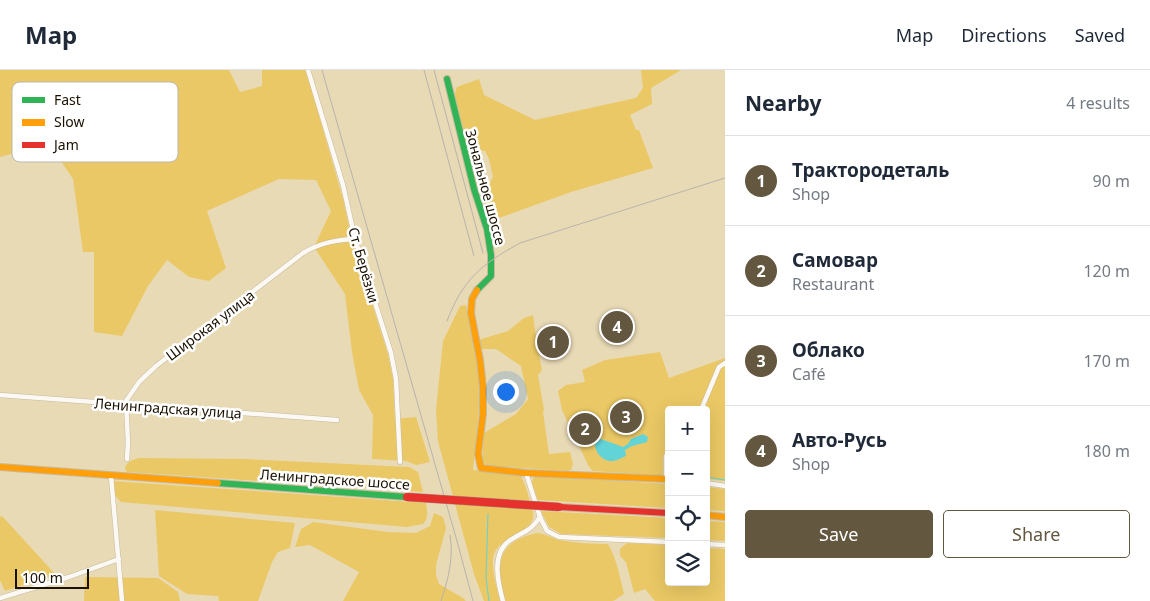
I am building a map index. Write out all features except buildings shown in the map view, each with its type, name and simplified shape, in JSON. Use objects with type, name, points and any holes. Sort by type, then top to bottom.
[{"type":"main road","name":"Зональное шоссе","points":[[447,79],[472,182],[487,230],[491,255],[492,276],[476,292],[472,298],[471,305],[472,327],[480,363],[483,390],[478,462],[481,468],[526,473]]},
{"type":"main road","name":"Ленинградское шоссе","points":[[0,467],[407,497],[665,513]]},
{"type":"main road","points":[[526,473],[665,479]]},
{"type":"main road","points":[[710,515],[725,516]]},
{"type":"street","name":"Ст. Берёзки","points":[[308,70],[343,185],[355,239],[391,353],[398,408],[400,462]]},
{"type":"street","name":"Широкая улица","points":[[125,404],[139,382],[156,366],[303,253],[314,246],[330,241],[355,239]]},
{"type":"street","points":[[703,406],[719,367],[725,363]]},
{"type":"street","name":"Ленинградская улица","points":[[0,395],[336,420]]},
{"type":"street","points":[[125,404],[128,443],[127,459]]},
{"type":"street","points":[[526,473],[540,518],[547,531],[559,537],[665,542]]},
{"type":"street","points":[[111,476],[122,601]]},
{"type":"street","points":[[710,484],[725,486]]},
{"type":"street","points":[[503,601],[498,578],[498,556],[502,547],[507,542],[532,528],[540,518]]},
{"type":"street","points":[[710,544],[725,545]]},
{"type":"street","points":[[0,598],[119,559]]},
{"type":"shaded area","points":[[0,70],[229,70],[240,92],[262,86],[262,70],[306,70],[343,199],[353,244],[388,354],[393,379],[395,419],[416,417],[430,462],[416,465],[406,461],[372,459],[373,415],[359,390],[345,294],[314,247],[331,211],[316,180],[279,179],[207,211],[226,268],[209,281],[189,277],[167,260],[148,286],[122,336],[94,332],[94,252],[83,252],[73,179],[62,162],[178,162],[178,82],[12,82],[12,154],[0,157]]},
{"type":"shaded area","points":[[641,70],[681,70],[651,88],[652,104],[630,115],[636,130],[639,130],[653,168],[571,192],[488,222],[485,199],[487,189],[493,177],[489,159],[485,151],[467,148],[453,99],[457,87],[479,79],[484,95],[535,120],[636,98],[643,88]]},
{"type":"shaded area","points":[[466,305],[475,341],[508,331],[524,318],[533,315],[542,370],[538,375],[549,454],[570,452],[573,464],[571,470],[567,471],[488,466],[482,462],[484,433],[516,414],[528,399],[521,366],[496,349],[477,349],[481,390],[473,470],[521,476],[533,512],[531,524],[520,533],[506,540],[495,551],[493,570],[500,601],[484,601],[474,574],[438,441],[436,410],[443,341],[460,306]]},
{"type":"shaded area","points":[[660,352],[669,378],[725,358],[725,481],[710,479],[710,406],[665,406],[665,476],[593,471],[589,467],[562,410],[558,391],[566,385],[585,382],[582,370],[605,360]]},
{"type":"shaded area","points":[[139,458],[246,459],[409,467],[418,472],[423,492],[127,472],[125,469],[128,463]]},
{"type":"shaded area","points":[[534,477],[665,484],[665,508],[538,500],[531,484]]},
{"type":"shaded area","points":[[113,481],[426,503],[427,517],[423,524],[407,527],[121,502],[114,493]]},
{"type":"shaded area","points":[[710,487],[725,489],[725,511],[710,510]]},
{"type":"shaded area","points":[[155,510],[295,523],[290,548],[278,552],[272,562],[258,601],[219,601],[218,596],[187,594],[159,576]]},
{"type":"shaded area","points":[[541,511],[665,518],[665,538],[561,534],[549,527]]},
{"type":"shaded area","points":[[434,513],[443,517],[446,528],[436,565],[436,575],[439,584],[466,601],[343,601],[359,572],[310,545],[295,547],[301,529],[313,522],[388,532],[416,533],[430,526]]},
{"type":"shaded area","points":[[2,516],[56,575],[5,591],[0,580],[0,517]]},
{"type":"shaded area","points":[[710,521],[725,522],[725,541],[710,540]]},
{"type":"shaded area","points":[[537,533],[566,541],[608,544],[616,562],[624,594],[613,601],[505,601],[500,576],[502,557],[506,549],[513,542]]},
{"type":"shaded area","points":[[627,543],[665,545],[665,586],[710,586],[710,548],[725,549],[725,601],[655,601],[645,589],[634,593],[626,562],[620,556],[620,549]]},
{"type":"shaded area","points":[[85,577],[158,578],[178,592],[180,601],[84,601]]},
{"type":"water","points":[[643,434],[648,437],[647,442],[625,450],[626,456],[616,460],[606,460],[596,450],[596,439],[623,447],[631,439]]},
{"type":"waterway","points":[[710,478],[725,480]]},
{"type":"waterway","points":[[488,514],[486,578],[489,601]]},
{"type":"railway","points":[[322,70],[473,601]]},
{"type":"railway","points":[[424,70],[474,256]]},
{"type":"railway","points":[[434,70],[483,253]]},
{"type":"railway","points":[[447,321],[460,294],[475,274],[495,258],[520,243],[725,178]]},
{"type":"railway","points":[[441,601],[450,569],[450,535]]},
{"type":"traffic: fast","points":[[447,79],[474,189],[487,229],[491,255],[491,276],[477,290]]},
{"type":"traffic: fast","points":[[218,483],[407,497]]},
{"type":"traffic: slow","points":[[477,290],[472,299],[471,313],[483,387],[483,414],[478,454],[481,468],[526,473],[665,479]]},
{"type":"traffic: slow","points":[[0,467],[218,483]]},
{"type":"traffic: slow","points":[[710,515],[725,517]]},
{"type":"traffic: jam","points":[[407,497],[559,507]]},
{"type":"traffic: jam","points":[[559,507],[665,513]]},
{"type":"place","name":"Авто-Русь","points":[[617,327]]},
{"type":"place","name":"Трактородеталь","points":[[553,342]]},
{"type":"place","name":"Облако","points":[[626,417]]},
{"type":"place","name":"Самовар","points":[[585,429]]}]
